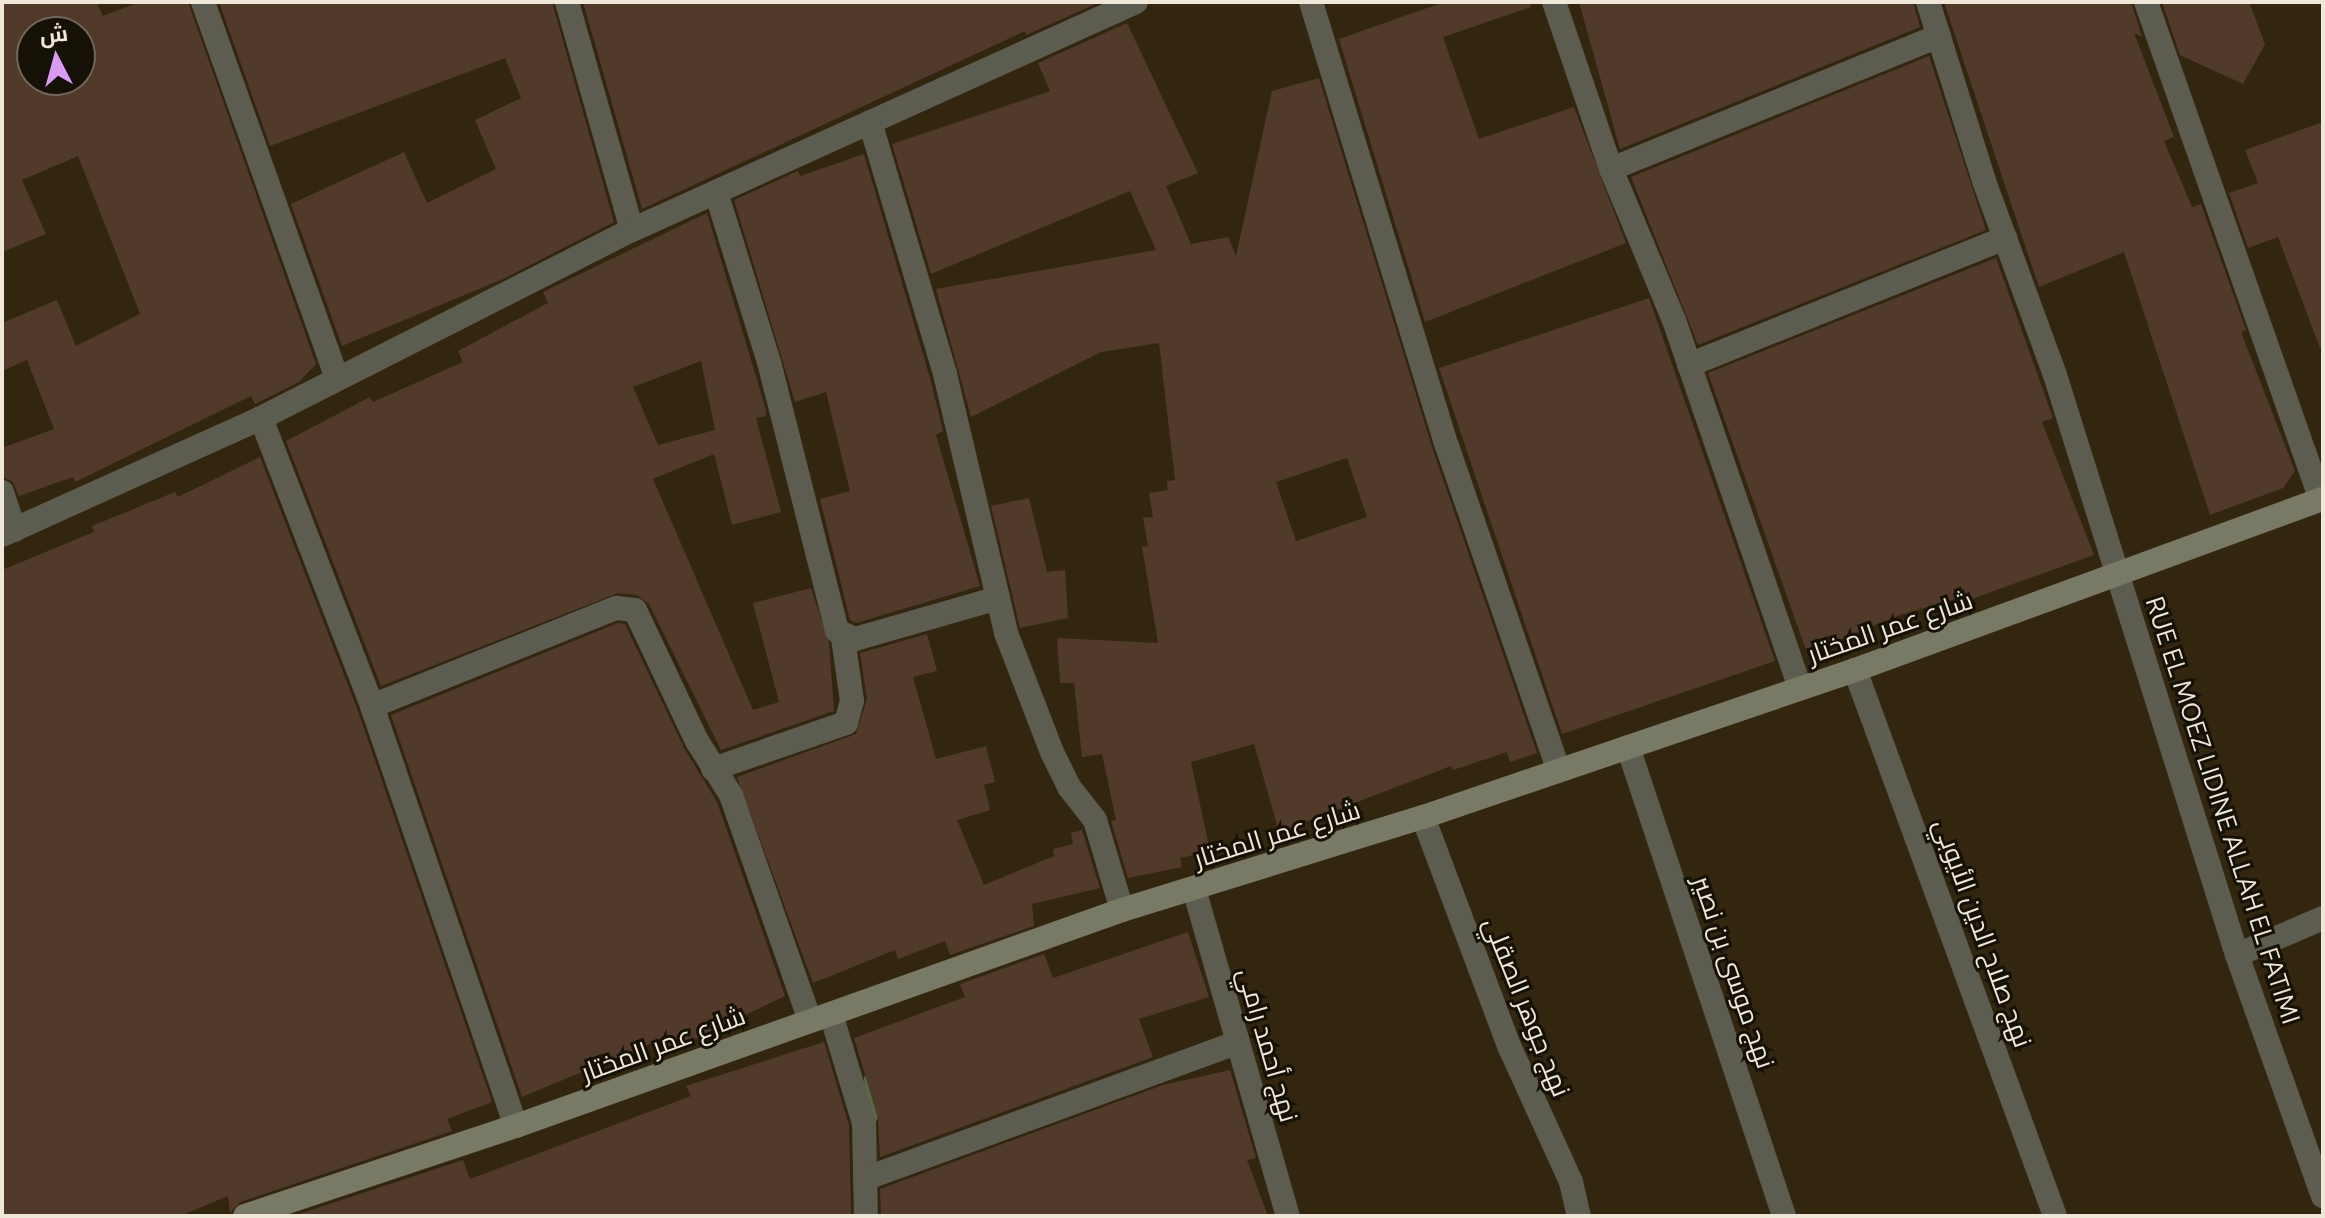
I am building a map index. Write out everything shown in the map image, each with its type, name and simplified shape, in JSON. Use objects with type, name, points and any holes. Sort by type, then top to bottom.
[{"type":"street","points":[[203,2],[337,378]]},
{"type":"street","points":[[567,2],[632,230]]},
{"type":"street","points":[[2,492],[8,532],[261,418],[632,230],[870,122],[1109,7],[1136,2]]},
{"type":"street","points":[[1311,2],[1447,446],[1558,769]]},
{"type":"street","points":[[1554,2],[1611,169],[1689,365],[1799,686]]},
{"type":"street","name":"RUE EL MOEZ LIDINE ALLAH EL FATIMI","points":[[1928,2],[2005,238],[2055,375],[2237,955],[2323,1196]]},
{"type":"street","points":[[2146,2],[2322,502]]},
{"type":"street","points":[[1611,169],[1939,36]]},
{"type":"street","points":[[870,122],[945,374],[1006,633],[1052,752],[1069,787],[1095,820],[1122,910]]},
{"type":"street","points":[[713,769],[846,723],[852,701],[843,638],[831,615],[769,362],[716,192]]},
{"type":"street","points":[[1689,365],[2005,238]]},
{"type":"street","points":[[261,418],[372,706],[516,1126]]},
{"type":"street","name":"شارع عمر المختار","points":[[245,1216],[516,1126],[1122,910],[1423,817],[1799,686],[1855,670],[2119,578],[2322,502]]},
{"type":"street","points":[[843,638],[855,639],[998,598]]},
{"type":"street","points":[[372,706],[616,608],[635,610],[713,769],[731,795],[864,1123],[866,1216]]},
{"type":"street","name":"نهج صلاح الدين الأيوبي","points":[[1855,670],[2055,1216]]},
{"type":"street","name":"نهج موسى بن نصير","points":[[1628,747],[1789,1213]]},
{"type":"street","name":"نهج جوهر الصقلي","points":[[1423,817],[1510,1048],[1571,1182],[1579,1216]]},
{"type":"street","name":"نهج أحمد رامي","points":[[1194,889],[1288,1216]]},
{"type":"street","points":[[2237,955],[2323,918]]},
{"type":"street","points":[[867,1178],[1238,1042]]},
{"type":"building","points":[[2,2],[96,2],[103,16],[140,2],[188,2],[316,364],[299,382],[255,404],[251,396],[75,482],[73,477],[19,496],[13,482],[2,477],[2,448],[54,429],[27,360],[2,371],[2,323],[57,300],[76,346],[140,314],[78,156],[22,180],[46,234],[2,252]]},
{"type":"building","points":[[219,2],[552,2],[614,222],[503,279],[342,346],[291,204],[404,152],[427,203],[496,169],[475,120],[521,98],[505,58],[270,146]]},
{"type":"building","points":[[583,2],[1100,2],[1026,35],[1025,31],[642,209]]},
{"type":"building","points":[[1444,2],[1530,2],[1531,7],[1443,37],[1479,139],[1574,107],[1626,243],[1425,322],[1339,39]]},
{"type":"building","points":[[1579,2],[1913,2],[1920,27],[1620,149]]},
{"type":"building","points":[[1944,2],[2131,2],[2142,37],[2134,33],[2174,137],[2164,141],[2192,207],[2201,204],[2246,330],[2241,332],[2295,471],[2283,488],[2210,515],[2124,252],[2039,287]]},
{"type":"building","points":[[2162,2],[2249,2],[2265,44],[2243,84],[2180,55]]},
{"type":"building","points":[[1127,23],[1198,173],[1166,186],[1191,244],[1228,237],[1236,256],[1272,91],[1319,78],[1433,450],[1537,753],[1510,762],[1507,752],[1453,770],[1451,766],[1279,832],[1254,744],[1191,762],[1210,851],[1180,858],[1182,867],[1128,878],[1111,821],[1116,820],[1102,754],[1082,757],[1074,683],[1060,683],[1057,638],[1158,643],[1142,547],[1148,546],[1143,518],[1153,517],[1149,493],[1168,490],[1167,481],[1175,480],[1159,343],[1101,352],[971,417],[936,289],[1156,250],[1130,191],[931,274],[892,144],[1050,91],[1038,63]],"holes":[[[1347,458],[1367,517],[1296,541],[1276,482]]]},
{"type":"building","points":[[1929,56],[1986,230],[1698,345],[1631,177]]},
{"type":"building","points":[[2323,122],[2323,348],[2320,348],[2278,237],[2248,248],[2229,193],[2258,183],[2245,150]]},
{"type":"building","points":[[864,154],[930,378],[943,431],[936,435],[980,586],[856,623],[850,620],[820,499],[850,491],[826,392],[795,402],[734,200],[798,171],[800,176]]},
{"type":"building","points":[[707,213],[766,410],[766,416],[756,418],[781,512],[732,525],[714,454],[653,479],[753,710],[779,702],[753,603],[811,588],[829,643],[834,711],[721,750],[649,604],[637,595],[618,593],[381,686],[286,441],[370,397],[373,402],[463,362],[458,351],[548,303],[543,292]],"holes":[[[701,361],[715,430],[658,445],[633,387]]]},
{"type":"building","points":[[1996,258],[2053,418],[2042,422],[2094,555],[1963,602],[1962,597],[1900,615],[1807,653],[1708,373]]},
{"type":"building","points":[[1649,298],[1775,661],[1562,734],[1439,368]]},
{"type":"building","points":[[260,457],[358,711],[492,1102],[447,1119],[452,1131],[240,1202],[230,1213],[228,1196],[180,1216],[2,1216],[2,570],[94,532],[92,526],[175,492],[178,497]]},
{"type":"building","points":[[1029,498],[1047,572],[1065,570],[1068,618],[1020,628],[991,506]]},
{"type":"building","points":[[618,623],[625,624],[684,748],[717,802],[785,996],[668,1052],[661,1039],[522,1097],[391,715]]},
{"type":"building","points":[[927,634],[937,671],[913,677],[936,759],[986,746],[995,782],[984,785],[990,810],[957,820],[984,885],[1054,856],[1053,849],[1073,844],[1071,833],[1082,830],[1100,888],[1032,904],[1034,926],[950,955],[945,941],[898,959],[895,950],[813,983],[737,777],[856,734],[867,699],[860,653]]},
{"type":"building","points":[[1188,932],[1209,997],[1139,1019],[1153,1057],[880,1157],[878,1119],[854,1038],[965,997],[960,984],[1044,954],[1053,978]]},
{"type":"building","points":[[824,1042],[849,1125],[851,1216],[293,1216],[463,1160],[470,1179],[691,1096],[686,1086]]},
{"type":"building","points":[[1230,1070],[1256,1158],[1247,1160],[1268,1216],[881,1216],[880,1189],[1163,1085]]},
{"type":"waterway","points":[[869,1078],[872,1117]]}]
